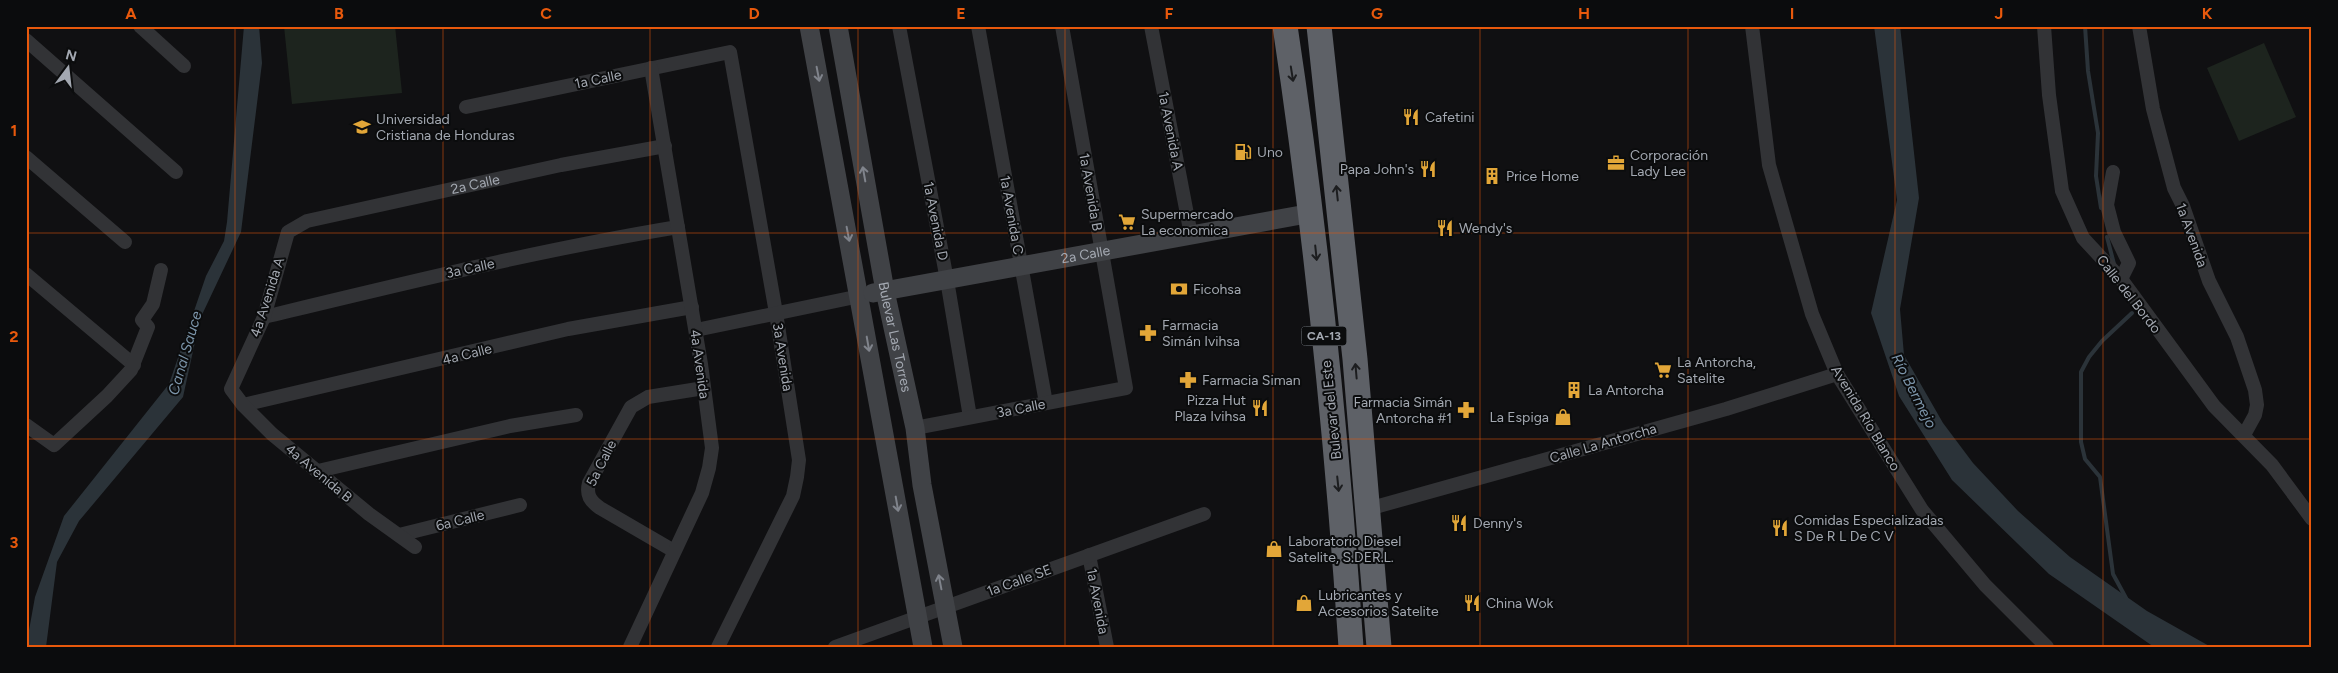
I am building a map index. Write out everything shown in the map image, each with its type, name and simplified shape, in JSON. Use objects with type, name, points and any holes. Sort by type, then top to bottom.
[{"type":"highway","name":"Bulevar del Este","points":[[1285,26],[1312,213],[1343,532],[1351,647]]},
{"type":"highway","name":"Bulevar del Este","points":[[1321,34],[1355,359],[1379,647]]},
{"type":"street","points":[[140,26],[184,66]]},
{"type":"street","name":"Bulevar Las Torres","points":[[809,26],[923,647]]},
{"type":"street","name":"Bulevar Las Torres","points":[[838,26],[885,291],[915,428],[922,485],[953,647]]},
{"type":"street","name":"1a Avenida D","points":[[899,26],[947,280],[970,417]]},
{"type":"street","name":"1a Avenida C","points":[[978,26],[1046,403]]},
{"type":"street","name":"1a Avenida B","points":[[1062,26],[1126,388]]},
{"type":"street","name":"1a Avenida A","points":[[1151,26],[1191,235]]},
{"type":"street","name":"Avenida Río Blanco","points":[[1752,26],[1769,166],[1812,314],[1838,374],[1922,510],[1985,585],[2047,647]]},
{"type":"street","name":"Calle del Bordo","points":[[2044,26],[2049,95],[2062,191],[2084,238],[2121,279],[2204,392],[2272,465],[2312,519]]},
{"type":"street","name":"1a Avenida","points":[[2139,26],[2153,109],[2174,188],[2183,206],[2209,281],[2237,337],[2255,390],[2257,405],[2255,415],[2244,435]]},
{"type":"street","points":[[26,40],[176,172]]},
{"type":"street","name":"1a Calle","points":[[466,107],[730,52]]},
{"type":"street","name":"3a Avenida","points":[[718,647],[793,496],[798,477],[799,460],[776,313],[730,52]]},
{"type":"street","name":"4a Avenida","points":[[630,647],[702,493],[712,448],[696,330],[651,68]]},
{"type":"street","name":"2a Calle","points":[[288,232],[307,221],[561,165],[665,146]]},
{"type":"street","points":[[26,157],[125,242]]},
{"type":"street","points":[[2112,172],[2107,205],[2114,232],[2129,263],[2121,279]]},
{"type":"street","name":"2a Calle","points":[[860,296],[1312,213]]},
{"type":"street","name":"3a Calle","points":[[264,317],[474,267],[678,227]]},
{"type":"street","name":"4a Avenida A","points":[[231,389],[264,317],[288,232]]},
{"type":"street","points":[[26,425],[54,445],[107,396],[134,365],[148,327],[142,320],[153,304],[161,270]]},
{"type":"street","points":[[26,274],[134,365]]},
{"type":"street","points":[[696,330],[860,296]]},
{"type":"street","name":"4a Calle","points":[[243,405],[568,329],[692,307]]},
{"type":"street","name":"Calle La Antorcha","points":[[1368,509],[1717,411],[1838,374]]},
{"type":"street","name":"5a Calle","points":[[674,551],[591,502],[587,492],[589,483],[631,407],[648,397],[704,388]]},
{"type":"street","name":"3a Calle","points":[[915,428],[1126,388]]},
{"type":"street","name":"4a Avenida B","points":[[231,389],[243,405],[272,434],[369,514],[415,547]]},
{"type":"street","points":[[318,471],[510,426],[576,415]]},
{"type":"street","name":"6a Calle","points":[[399,535],[520,505]]},
{"type":"street","name":"1a Calle SE","points":[[835,647],[1204,514]]},
{"type":"street","name":"1a Avenida","points":[[1090,555],[1107,647]]},
{"type":"shaded area","points":[[284,26],[395,26],[402,93],[292,104]]},
{"type":"shaded area","points":[[2264,43],[2296,117],[2239,141],[2207,68]]},
{"type":"water","name":"Canal Sauce","points":[[244,26],[259,26],[262,63],[241,232],[200,319],[183,397],[79,521],[57,562],[46,647],[26,647],[35,597],[64,516],[169,384],[206,276],[224,241]]},
{"type":"water","name":"Río Bermejo","points":[[1874,26],[1900,26],[1919,198],[1900,309],[1904,355],[1943,423],[1973,463],[2018,511],[2070,557],[2147,611],[2211,647],[2154,647],[2049,574],[1952,480],[1899,396],[1871,313],[1897,200]]},
{"type":"waterway","points":[[2085,26],[2088,71],[2098,133],[2096,176],[2101,208]]},
{"type":"waterway","points":[[2107,237],[2114,264]]},
{"type":"waterway","points":[[2126,598],[2113,574],[2100,477],[2085,459],[2081,442],[2081,372],[2089,357],[2102,341],[2132,313]]},
{"type":"place","name":"Cafetini","points":[[1411,117]]},
{"type":"place","name":"Universidad Cristiana de Honduras","points":[[362,127]]},
{"type":"place","name":"Uno","points":[[1243,152]]},
{"type":"place","name":"Corporación Lady Lee","points":[[1616,163]]},
{"type":"place","name":"Papa John's","points":[[1428,169]]},
{"type":"place","name":"Price Home","points":[[1492,176]]},
{"type":"place","name":"Supermercado La economica","points":[[1127,222]]},
{"type":"place","name":"Wendy's","points":[[1445,228]]},
{"type":"place","name":"Ficohsa","points":[[1179,289]]},
{"type":"place","name":"Farmacia Simán Ivihsa","points":[[1148,333]]},
{"type":"place","name":"La Antorcha, Satelite","points":[[1663,370]]},
{"type":"place","name":"Farmacia Siman","points":[[1188,380]]},
{"type":"place","name":"La Antorcha","points":[[1574,390]]},
{"type":"place","name":"Pizza Hut Plaza Ivihsa","points":[[1260,408]]},
{"type":"place","name":"Farmacia Simán Antorcha #1","points":[[1466,410]]},
{"type":"place","name":"La Espiga","points":[[1563,417]]},
{"type":"place","name":"Denny's","points":[[1459,523]]},
{"type":"place","name":"Comidas Especializadas S De R L De C V","points":[[1780,528]]},
{"type":"place","name":"Laboratorio Diesel Satelite, S.DER.L.","points":[[1274,549]]},
{"type":"place","name":"Lubricantes y Accesorios Satelite","points":[[1304,603]]},
{"type":"place","name":"China Wok","points":[[1472,603]]}]
